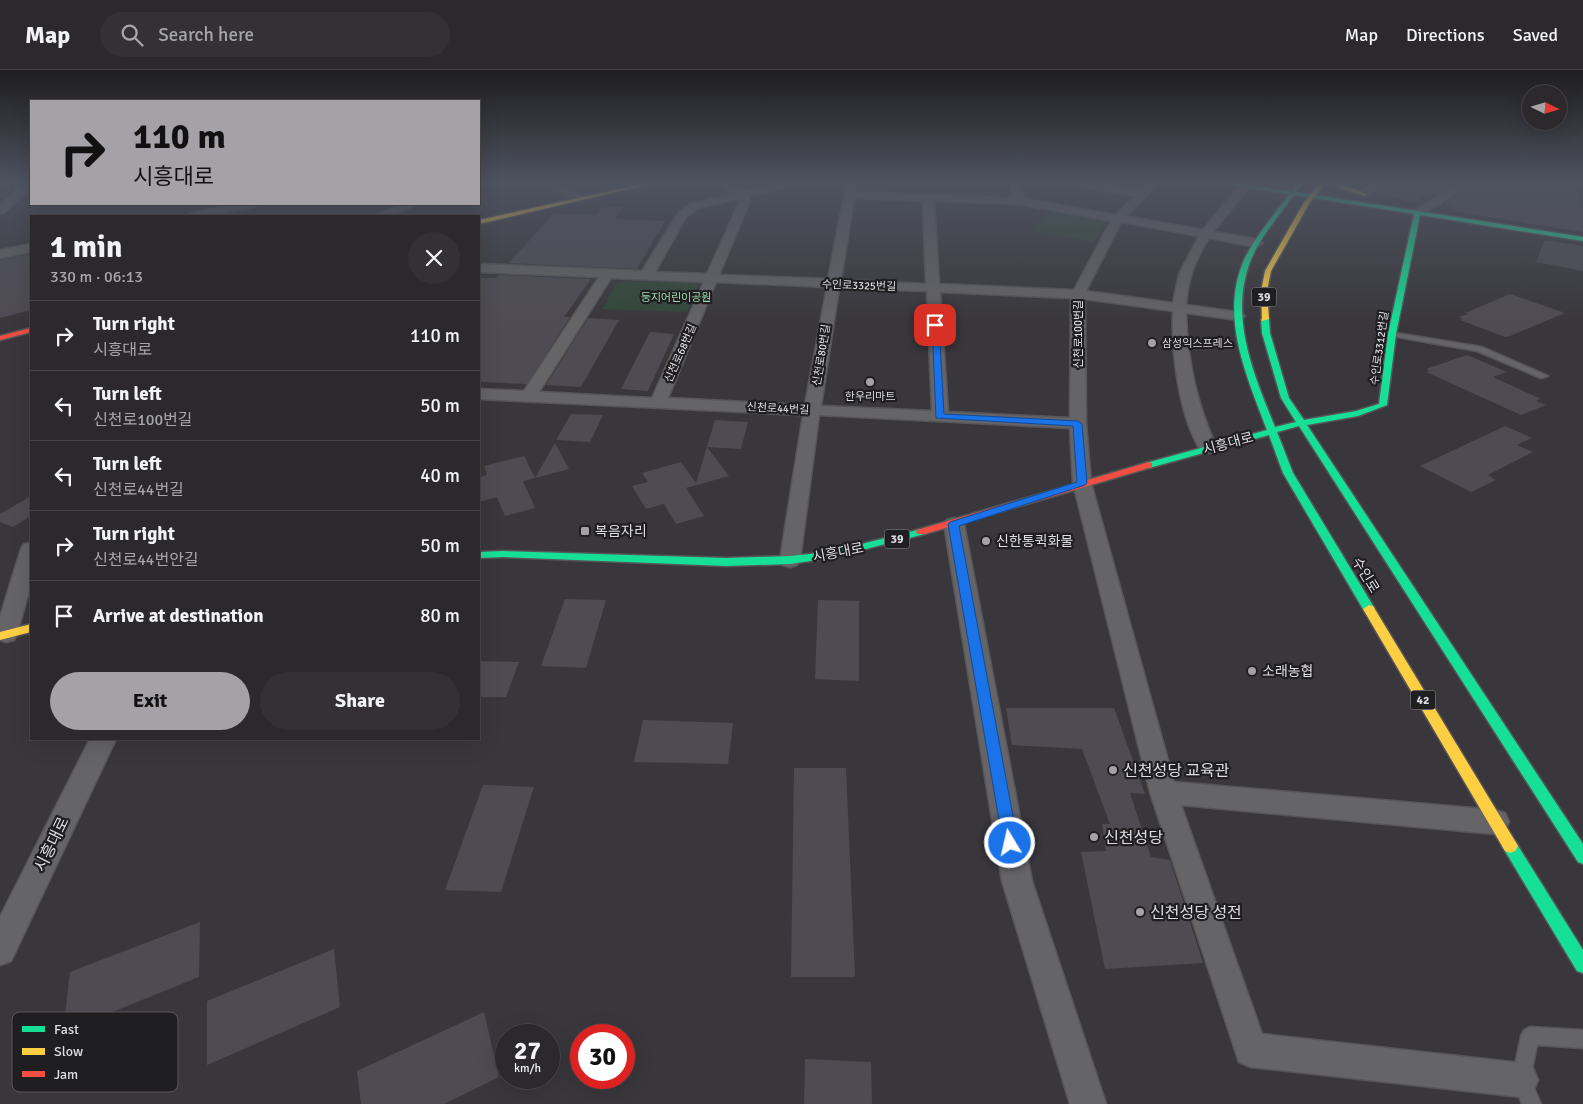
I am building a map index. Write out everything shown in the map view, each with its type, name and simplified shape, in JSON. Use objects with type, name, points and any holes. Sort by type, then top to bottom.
[{"type":"main road","name":"수인로","points":[[1266,229],[1247,261],[1240,285],[1238,316],[1246,364],[1288,473],[1495,822],[1583,965]]},
{"type":"main road","name":"수인로","points":[[1291,229],[1268,271],[1264,291],[1266,333],[1285,398],[1367,528],[1583,857]]},
{"type":"main road","name":"수인로3312번길","points":[[1301,423],[1358,413],[1383,404],[1392,334],[1414,229]]},
{"type":"main road","points":[[1521,229],[1583,239]]},
{"type":"main road","points":[[0,338],[30,330]]},
{"type":"main road","name":"시흥대로","points":[[480,555],[503,554],[726,562],[790,560],[830,555],[954,524],[1082,483],[1301,423]]},
{"type":"main road","points":[[3,635],[30,628]]},
{"type":"street","points":[[646,276],[674,229]]},
{"type":"street","name":"신천로68번길","points":[[658,402],[733,229]]},
{"type":"street","name":"신천로80번길","points":[[790,560],[812,410],[843,229]]},
{"type":"street","points":[[930,229],[940,416]]},
{"type":"street","name":"신천로100번길","points":[[1112,229],[1078,294],[1078,424],[1082,483],[1163,792],[1251,1050],[1526,1092]]},
{"type":"street","points":[[1181,229],[1257,243]]},
{"type":"street","points":[[1208,448],[1198,426],[1187,382],[1179,324],[1180,296],[1183,281],[1195,251],[1212,229]]},
{"type":"street","points":[[0,254],[30,248]]},
{"type":"street","name":"수인로3325번길","points":[[480,268],[1078,294],[1238,316]]},
{"type":"street","points":[[529,396],[607,274]]},
{"type":"street","name":"신천로44번길","points":[[480,394],[1078,424]]},
{"type":"street","points":[[954,524],[1017,882],[1088,1104]]},
{"type":"street","points":[[3,635],[30,550]]},
{"type":"street","name":"시흥대로","points":[[0,950],[103,740]]},
{"type":"street","points":[[1163,792],[1495,822]]},
{"type":"lane","points":[[1392,334],[1479,349],[1544,376]]},
{"type":"lane","points":[[1526,1092],[1530,1036],[1583,1039]]},
{"type":"green space","points":[[1033,229],[1101,229],[1093,242],[1032,231]]},
{"type":"green space","name":"둥지어린이공원","points":[[624,281],[695,283],[698,285],[687,312],[602,309],[617,283]]},
{"type":"building","points":[[539,229],[660,229],[637,269],[509,263]]},
{"type":"building","points":[[1566,229],[1583,229],[1583,232]]},
{"type":"building","points":[[1545,240],[1583,246],[1583,271],[1536,262]]},
{"type":"building","points":[[30,254],[30,310],[0,318],[0,260]]},
{"type":"building","points":[[499,275],[591,279],[564,317],[570,317],[527,384],[480,382],[480,278],[496,278]]},
{"type":"building","points":[[1510,294],[1565,313],[1505,337],[1460,320],[1462,319],[1459,317],[1468,314],[1465,313]]},
{"type":"building","points":[[588,318],[619,320],[581,387],[546,385]]},
{"type":"building","points":[[650,332],[674,334],[648,391],[621,389]]},
{"type":"building","points":[[1467,355],[1507,372],[1493,377],[1541,399],[1536,401],[1546,405],[1521,415],[1426,372],[1429,371],[1426,369]]},
{"type":"building","points":[[571,414],[603,415],[590,442],[556,440]]},
{"type":"building","points":[[715,420],[748,422],[741,449],[707,447],[729,476],[686,488],[704,516],[676,524],[664,504],[646,509],[632,486],[648,482],[642,473],[681,462],[696,483]]},
{"type":"building","points":[[1505,426],[1532,438],[1517,445],[1533,452],[1488,475],[1496,480],[1471,492],[1420,466]]},
{"type":"building","points":[[555,443],[569,469],[535,478]]},
{"type":"building","points":[[524,456],[535,478],[523,481],[535,508],[505,516],[497,497],[480,502],[480,477],[487,475],[484,466]]},
{"type":"building","points":[[30,497],[30,517],[13,527],[0,522],[0,514]]},
{"type":"building","points":[[565,599],[606,600],[586,668],[541,666]]},
{"type":"building","points":[[818,600],[859,601],[859,681],[815,679]]},
{"type":"building","points":[[480,661],[519,662],[506,697],[480,697]]},
{"type":"building","name":"신천성당 성전","points":[[1006,708],[1114,708],[1145,794],[1130,793],[1151,857],[1170,860],[1203,963],[1105,969],[1081,852],[1106,851],[1102,824],[1110,824],[1082,749],[1012,745]]},
{"type":"building","points":[[643,720],[733,723],[728,764],[634,762]]},
{"type":"building","points":[[794,768],[846,768],[855,977],[791,977]]},
{"type":"building","points":[[483,785],[534,787],[501,892],[445,890]]},
{"type":"building","points":[[200,922],[199,977],[112,1012],[65,1012],[70,972]]},
{"type":"building","points":[[334,949],[340,1007],[207,1065],[207,1001]]},
{"type":"building","points":[[484,1012],[495,1060],[495,1079],[444,1104],[361,1104],[357,1071]]},
{"type":"building","points":[[805,1059],[871,1062],[872,1104],[804,1104]]},
{"type":"traffic: fast","points":[[1267,229],[1247,261],[1240,285],[1238,316],[1246,364],[1288,473],[1369,609]]},
{"type":"traffic: fast","points":[[1301,423],[1358,413],[1383,405],[1392,334],[1414,229]]},
{"type":"traffic: fast","points":[[1521,229],[1583,239]]},
{"type":"traffic: fast","points":[[1265,319],[1266,333],[1285,398],[1583,857]]},
{"type":"traffic: fast","points":[[1149,465],[1301,423]]},
{"type":"traffic: fast","points":[[480,555],[503,554],[726,562],[790,560],[830,555],[921,532]]},
{"type":"traffic: fast","points":[[1510,846],[1583,965]]},
{"type":"traffic: slow","points":[[1265,319],[1264,291],[1268,271],[1292,229]]},
{"type":"traffic: slow","points":[[1369,609],[1510,846]]},
{"type":"traffic: slow","points":[[0,636],[30,628]]},
{"type":"traffic: jam","points":[[0,338],[30,330]]},
{"type":"traffic: jam","points":[[921,532],[1149,465]]},
{"type":"place","name":"삼성익스프레스","points":[[1152,343]]},
{"type":"place","name":"한우리마트","points":[[870,382]]},
{"type":"place","name":"복음자리","points":[[585,531]]},
{"type":"place","name":"신한통퀵화물","points":[[986,541]]},
{"type":"place","name":"소래농협","points":[[1252,671]]},
{"type":"place","name":"신천성당 교육관","points":[[1113,770]]},
{"type":"place","name":"신천성당","points":[[1094,837]]},
{"type":"place","name":"신천성당 성전","points":[[1140,912]]},
{"type":"route","points":[[935,325],[940,416],[1078,424],[1082,483],[954,524],[1010,843]]}]
